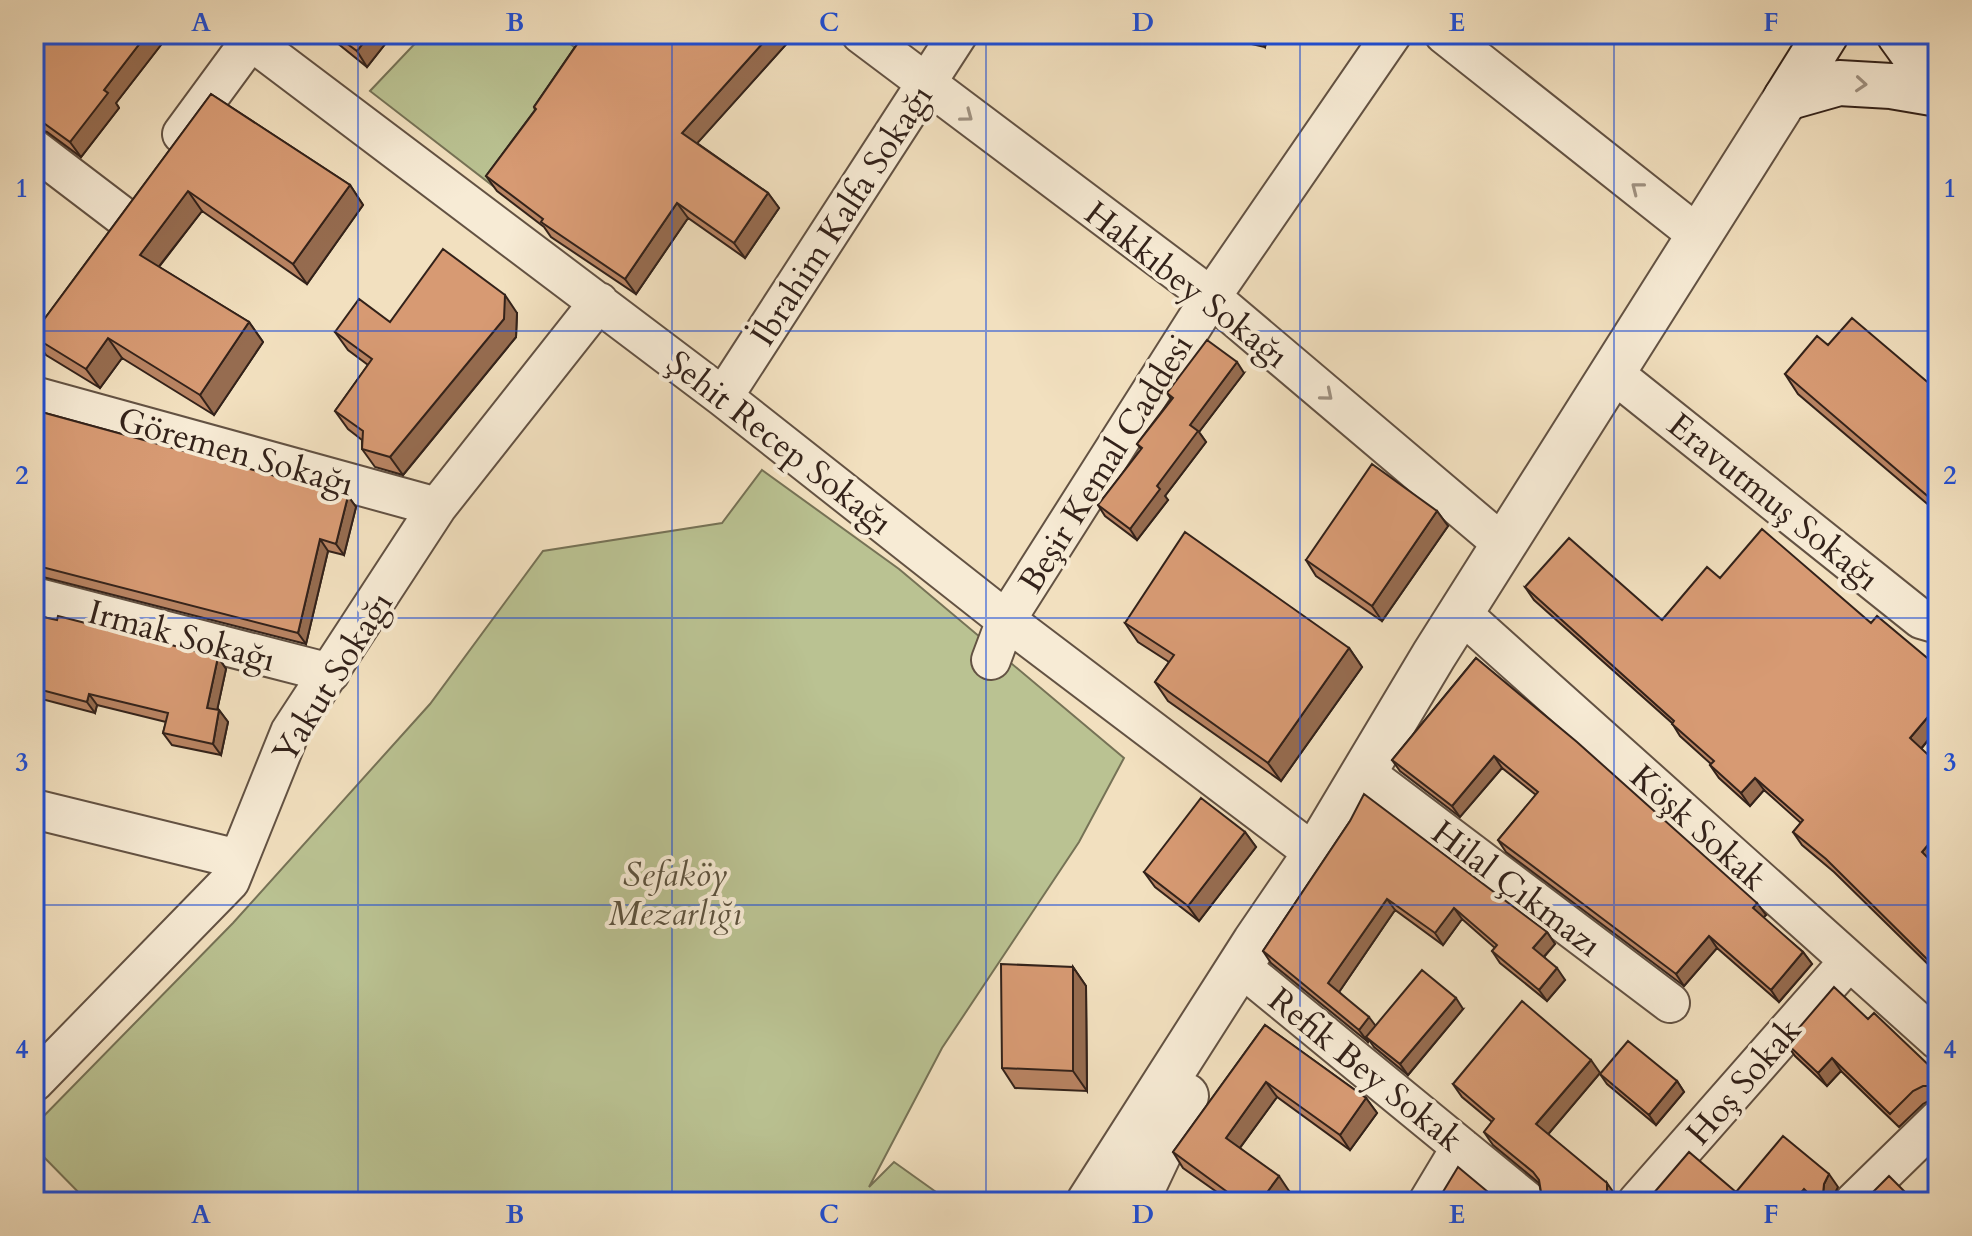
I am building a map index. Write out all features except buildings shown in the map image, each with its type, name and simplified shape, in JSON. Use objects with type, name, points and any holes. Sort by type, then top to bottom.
[{"type":"street","name":"Hakkıbey Sokağı","points":[[861,34],[1211,297],[1504,545]]},
{"type":"street","name":"İbrahim Kalfa Sokağı","points":[[723,397],[958,34]]},
{"type":"street","name":"Beşir Kemal Caddesi","points":[[991,660],[1006,620],[1211,297],[1392,34]]},
{"type":"street","points":[[1444,34],[1699,236]]},
{"type":"street","points":[[1089,1202],[1315,854],[1461,613],[1826,34]]},
{"type":"street","points":[[1899,34],[1938,91]]},
{"type":"street","points":[[34,149],[132,203],[246,37]]},
{"type":"street","name":"Şehit Recep Sokağı","points":[[246,37],[599,302],[1006,620],[1315,854]]},
{"type":"street","points":[[1786,98],[1839,83],[1938,91]]},
{"type":"street","name":"Yakut Sokağı","points":[[34,1082],[230,881],[290,732],[437,507],[599,302]]},
{"type":"street","name":"Eravutmuş Sokağı","points":[[1613,373],[1921,619],[1938,624]]},
{"type":"street","name":"Göremen Sokağı","points":[[34,396],[437,507]]},
{"type":"street","name":"Irmak Sokağı","points":[[34,597],[330,673]]},
{"type":"street","name":"Köşk Sokak","points":[[1461,613],[1938,1040]]},
{"type":"street","name":"Hilal Çıkmazı","points":[[1364,772],[1670,1003]]},
{"type":"street","points":[[34,809],[238,859]]},
{"type":"street","name":"Hoş Sokak","points":[[1637,1202],[1849,961]]},
{"type":"street","points":[[1136,1202],[1205,1057],[1240,966]]},
{"type":"street","name":"Refik Bey Sokak","points":[[1240,966],[1528,1202]]},
{"type":"street","points":[[1854,1202],[1938,1120]]},
{"type":"street","points":[[1428,1202],[1461,1147]]},
{"type":"green space","points":[[424,34],[558,34],[584,55],[493,186],[370,91]]},
{"type":"green space","name":"Sefaköy Mezarlığı","points":[[762,470],[899,569],[1124,758],[1079,842],[942,1048],[869,1187],[894,1162],[950,1202],[88,1202],[34,1147],[34,1126],[233,923],[430,704],[543,551],[722,523]]}]
